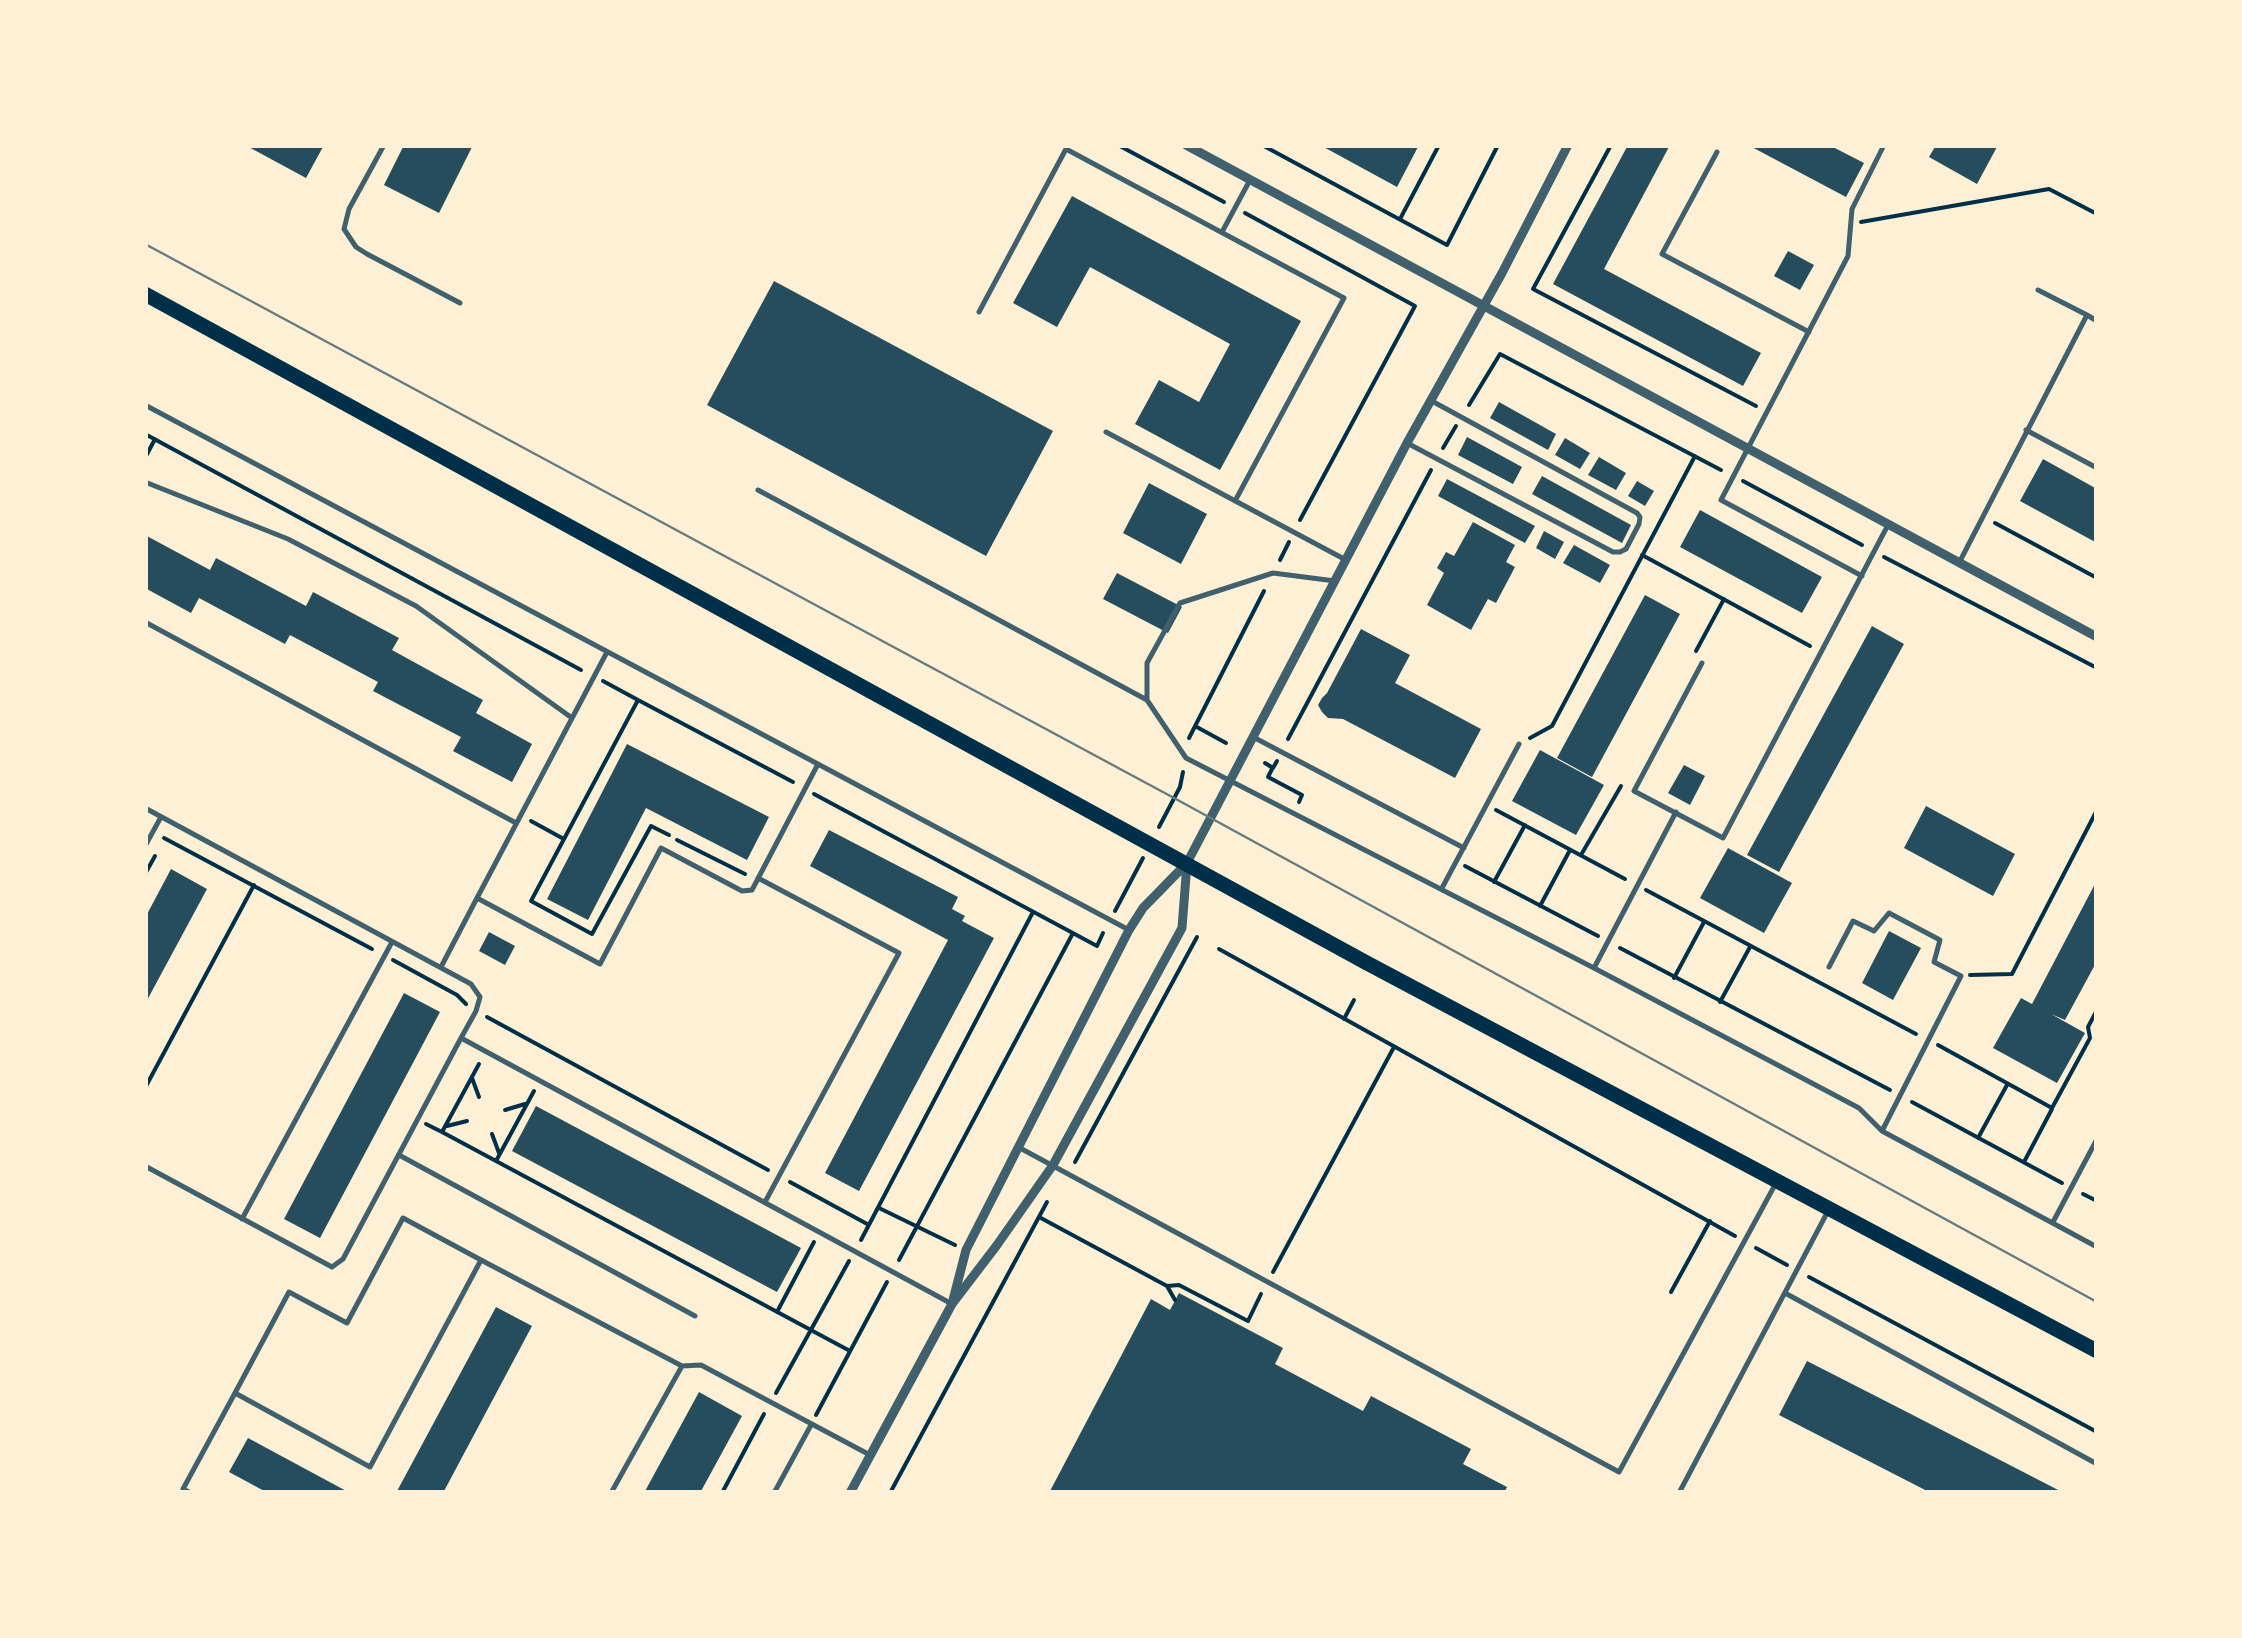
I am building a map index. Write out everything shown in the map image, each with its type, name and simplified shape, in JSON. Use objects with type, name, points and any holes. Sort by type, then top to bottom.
[{"type":"highway","points":[[145,294],[1365,962],[2097,1351]]},
{"type":"street","points":[[1186,145],[2097,637]]},
{"type":"street","points":[[952,1304],[966,1250],[1129,930],[1143,908],[1187,864],[1568,145]]},
{"type":"street","points":[[850,1493],[952,1304],[1053,1165],[1182,928],[1187,864]]},
{"type":"lane","points":[[384,145],[350,209],[344,229],[356,247],[460,303]]},
{"type":"lane","points":[[1862,576],[1721,500],[1848,256],[1852,209],[1884,145]]},
{"type":"lane","points":[[979,312],[1066,149],[1344,298],[1235,501]]},
{"type":"lane","points":[[1717,152],[1662,254],[1808,332]]},
{"type":"lane","points":[[1222,232],[1250,180]]},
{"type":"lane","points":[[2038,290],[2097,320]]},
{"type":"lane","points":[[1959,563],[2087,315]]},
{"type":"lane","points":[[1407,443],[1613,552],[1626,549],[1639,524],[1637,513],[1430,400]]},
{"type":"lane","points":[[145,405],[1129,930]]},
{"type":"lane","points":[[2026,430],[2097,468]]},
{"type":"lane","points":[[1106,432],[1346,560]]},
{"type":"lane","points":[[145,482],[288,539],[416,606],[572,718]]},
{"type":"lane","points":[[758,490],[1146,700],[1186,758],[1859,1108],[1882,1130],[2097,1247]]},
{"type":"lane","points":[[1702,663],[1634,790],[1723,838],[1888,525]]},
{"type":"lane","points":[[1146,700],[1147,664],[1180,603],[1273,573],[1335,581]]},
{"type":"lane","points":[[145,622],[516,823]]},
{"type":"lane","points":[[440,967],[607,652]]},
{"type":"lane","points":[[1255,738],[1464,848]]},
{"type":"lane","points":[[1442,888],[1519,744]]},
{"type":"lane","points":[[476,898],[600,964],[661,848],[742,891],[752,890],[754,878],[818,764]]},
{"type":"lane","points":[[145,808],[471,984],[480,997],[343,1259],[332,1267],[145,1166]]},
{"type":"lane","points":[[1594,968],[1676,812]]},
{"type":"lane","points":[[145,846],[160,817]]},
{"type":"lane","points":[[754,878],[899,954],[765,1202]]},
{"type":"lane","points":[[1829,967],[1852,921],[1874,930],[1889,913],[1940,940],[1934,962],[1961,976],[1882,1130]]},
{"type":"lane","points":[[242,1219],[392,942]]},
{"type":"lane","points":[[461,1038],[952,1304]]},
{"type":"lane","points":[[2052,1222],[2097,1139]]},
{"type":"lane","points":[[1018,1146],[1618,1472],[1777,1180]]},
{"type":"lane","points":[[398,1156],[695,1316]]},
{"type":"lane","points":[[1680,1493],[1830,1209]]},
{"type":"lane","points":[[191,1493],[183,1488],[288,1292],[347,1323],[403,1218],[682,1366],[701,1366],[870,1456]]},
{"type":"lane","points":[[234,1392],[370,1466],[480,1260]]},
{"type":"lane","points":[[1785,1293],[2097,1464]]},
{"type":"lane","points":[[611,1493],[682,1366]]},
{"type":"lane","points":[[774,1493],[811,1424]]},
{"type":"path","points":[[1118,145],[1414,306]]},
{"type":"path","points":[[1262,145],[1447,244],[1498,145]]},
{"type":"path","points":[[1400,219],[1439,145]]},
{"type":"path","points":[[1611,145],[1533,289],[1767,412]]},
{"type":"path","points":[[1850,224],[2049,188],[2097,214]]},
{"type":"path","points":[[1264,763],[1273,768],[1437,460],[1500,354],[2097,668]]},
{"type":"path","points":[[145,434],[1096,946],[1180,788],[1190,735]]},
{"type":"path","points":[[145,458],[155,439]]},
{"type":"path","points":[[1519,744],[1552,726],[1695,456]]},
{"type":"path","points":[[1982,516],[2097,578]]},
{"type":"path","points":[[1642,556],[1822,652]]},
{"type":"path","points":[[638,700],[531,900],[592,934],[651,826],[754,878]]},
{"type":"path","points":[[1194,726],[1226,743]]},
{"type":"path","points":[[1486,805],[2052,1108]]},
{"type":"path","points":[[1961,976],[2012,974],[2097,810]]},
{"type":"path","points":[[1494,882],[1525,826]]},
{"type":"path","points":[[152,832],[457,995],[476,1011],[869,1225]]},
{"type":"path","points":[[1540,906],[1570,850]]},
{"type":"path","points":[[1457,861],[2097,1201]]},
{"type":"path","points":[[145,1088],[254,885]]},
{"type":"path","points":[[722,1493],[869,1225],[1033,912]]},
{"type":"path","points":[[1674,978],[1704,922]]},
{"type":"path","points":[[811,1424],[1073,933]]},
{"type":"path","points":[[1069,1174],[1196,937]]},
{"type":"path","points":[[1720,1002],[1750,947]]},
{"type":"path","points":[[1219,949],[2097,1432]]},
{"type":"path","points":[[1344,1018],[1354,1000]]},
{"type":"path","points":[[2024,1162],[2090,1038],[2088,1027],[2097,1010]]},
{"type":"path","points":[[1167,1286],[1180,1284],[1248,1321],[1394,1046]]},
{"type":"path","points":[[444,1129],[480,1061]]},
{"type":"path","points":[[472,1077],[479,1097]]},
{"type":"path","points":[[1978,1138],[2008,1084]]},
{"type":"path","points":[[496,1161],[534,1090]]},
{"type":"path","points":[[505,1110],[528,1103]]},
{"type":"path","points":[[418,1120],[444,1129],[496,1161],[850,1352]]},
{"type":"path","points":[[444,1129],[467,1120]]},
{"type":"path","points":[[492,1134],[500,1154]]},
{"type":"path","points":[[890,1493],[1048,1201]]},
{"type":"path","points":[[878,1208],[966,1250]]},
{"type":"path","points":[[1039,1218],[1167,1286],[1176,1300]]},
{"type":"path","points":[[1671,1292],[1710,1222]]},
{"type":"path","points":[[997,1245],[1028,1236]]},
{"type":"path","points":[[776,1312],[814,1242]]},
{"type":"building","points":[[245,145],[324,145],[306,178]]},
{"type":"building","points":[[404,145],[473,145],[439,213],[384,185]]},
{"type":"building","points":[[1320,145],[1419,145],[1397,187]]},
{"type":"building","points":[[1628,145],[1670,145],[1604,269],[1761,353],[1743,386],[1553,284]]},
{"type":"building","points":[[1748,145],[1829,145],[1864,163],[1846,197]]},
{"type":"building","points":[[1936,145],[1998,145],[1977,184],[1929,157]]},
{"type":"building","points":[[1072,196],[1301,321],[1220,470],[1135,424],[1159,380],[1199,402],[1230,344],[1090,267],[1057,327],[1013,303]]},
{"type":"building","points":[[1788,251],[1814,265],[1800,290],[1774,276]]},
{"type":"building","points":[[774,281],[1053,431],[986,556],[707,405]]},
{"type":"building","points":[[1499,402],[1556,434],[1548,450],[1490,418]]},
{"type":"building","points":[[1467,437],[1522,467],[1513,484],[1458,455]]},
{"type":"building","points":[[1565,438],[1590,453],[1580,469],[1555,455]]},
{"type":"building","points":[[1599,457],[1626,473],[1616,490],[1588,475]]},
{"type":"building","points":[[2043,459],[2097,489],[2097,543],[2020,501]]},
{"type":"building","points":[[1542,476],[1631,525],[1622,543],[1532,494]]},
{"type":"building","points":[[1447,479],[1535,526],[1525,543],[1438,496]]},
{"type":"building","points":[[1637,481],[1654,491],[1645,506],[1628,496]]},
{"type":"building","points":[[1149,483],[1207,514],[1181,564],[1123,533]]},
{"type":"building","points":[[1700,510],[1822,577],[1802,613],[1680,547]]},
{"type":"building","points":[[1473,522],[1515,545],[1506,562],[1515,567],[1496,603],[1488,599],[1471,630],[1427,605],[1444,573],[1437,568],[1446,552],[1454,556]]},
{"type":"building","points":[[1544,531],[1564,542],[1555,559],[1536,548]]},
{"type":"building","points":[[145,535],[210,570],[216,558],[306,606],[313,592],[399,638],[392,650],[483,700],[476,713],[532,744],[512,782],[453,751],[461,737],[373,691],[378,682],[290,635],[285,644],[199,598],[191,613],[145,588]]},
{"type":"building","points":[[1574,545],[1610,565],[1600,583],[1563,563]]},
{"type":"building","points":[[1117,573],[1182,607],[1168,633],[1103,599]]},
{"type":"building","points":[[1645,595],[1680,614],[1592,777],[1557,758]]},
{"type":"building","points":[[1872,626],[1904,644],[1779,872],[1747,855]]},
{"type":"building","points":[[1361,629],[1410,655],[1395,683],[1481,729],[1455,778],[1343,719],[1328,718],[1322,712],[1318,705]]},
{"type":"building","points":[[627,744],[769,817],[747,860],[646,808],[588,920],[547,899]]},
{"type":"building","points":[[1540,750],[1604,785],[1576,835],[1512,801]]},
{"type":"building","points":[[1684,765],[1705,776],[1690,805],[1668,793]]},
{"type":"building","points":[[1926,806],[2015,854],[1993,896],[1904,848]]},
{"type":"building","points":[[829,830],[958,897],[952,909],[965,916],[962,921],[994,938],[859,1191],[825,1173],[948,940],[810,866]]},
{"type":"building","points":[[1728,848],[1792,883],[1764,933],[1700,898]]},
{"type":"building","points":[[171,869],[207,889],[145,1004],[145,918]]},
{"type":"building","points":[[2097,880],[2097,961],[2065,1020],[2051,1014],[2085,1033],[2057,1083],[1993,1048],[2021,998],[2032,1004]]},
{"type":"building","points":[[1889,931],[1921,948],[1893,1000],[1862,983]]},
{"type":"building","points":[[489,932],[515,946],[505,965],[479,951]]},
{"type":"building","points":[[404,993],[440,1012],[320,1238],[284,1219]]},
{"type":"building","points":[[536,1106],[801,1248],[777,1292],[512,1151]]},
{"type":"building","points":[[1179,1293],[1283,1348],[1275,1364],[1363,1411],[1371,1396],[1471,1449],[1463,1464],[1507,1487],[1504,1493],[1049,1493],[1151,1299],[1170,1310]]},
{"type":"building","points":[[496,1307],[532,1326],[443,1493],[396,1493]]},
{"type":"building","points":[[1807,1361],[2064,1493],[1931,1493],[1779,1415]]},
{"type":"building","points":[[699,1392],[742,1416],[700,1493],[644,1493]]},
{"type":"building","points":[[248,1438],[350,1493],[268,1493],[229,1472]]},
{"type":"tram line","points":[[145,244],[1174,798],[2097,1302]]}]
